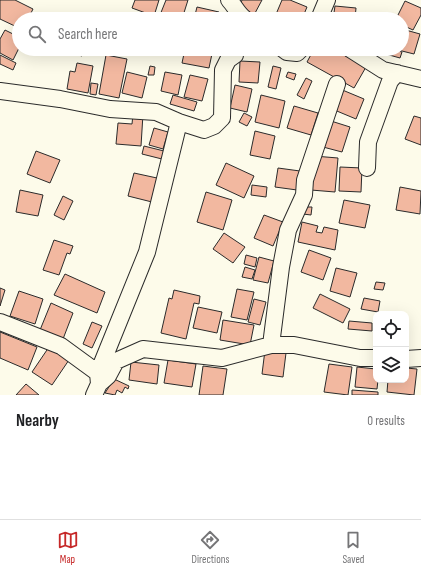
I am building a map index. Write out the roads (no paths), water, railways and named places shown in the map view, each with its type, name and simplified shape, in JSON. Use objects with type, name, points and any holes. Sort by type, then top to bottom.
[{"type":"street","points":[[228,0],[234,5],[238,12]]},
{"type":"street","points":[[322,12],[327,0]]},
{"type":"street","points":[[0,91],[60,99],[110,109],[156,112],[178,122],[204,130],[214,126],[222,118],[223,70],[228,60],[234,56]]},
{"type":"street","points":[[361,56],[383,70],[421,79]]},
{"type":"street","points":[[368,168],[368,142],[390,81],[397,73]]},
{"type":"street","points":[[271,344],[281,267],[288,230],[304,194],[305,180],[336,84]]},
{"type":"street","points":[[100,382],[147,252],[178,122]]},
{"type":"street","points":[[0,322],[61,346],[100,382]]},
{"type":"street","points":[[100,382],[116,361],[143,349],[222,358],[271,344],[294,345],[360,358],[373,358]]},
{"type":"street","points":[[409,359],[421,358]]}]
